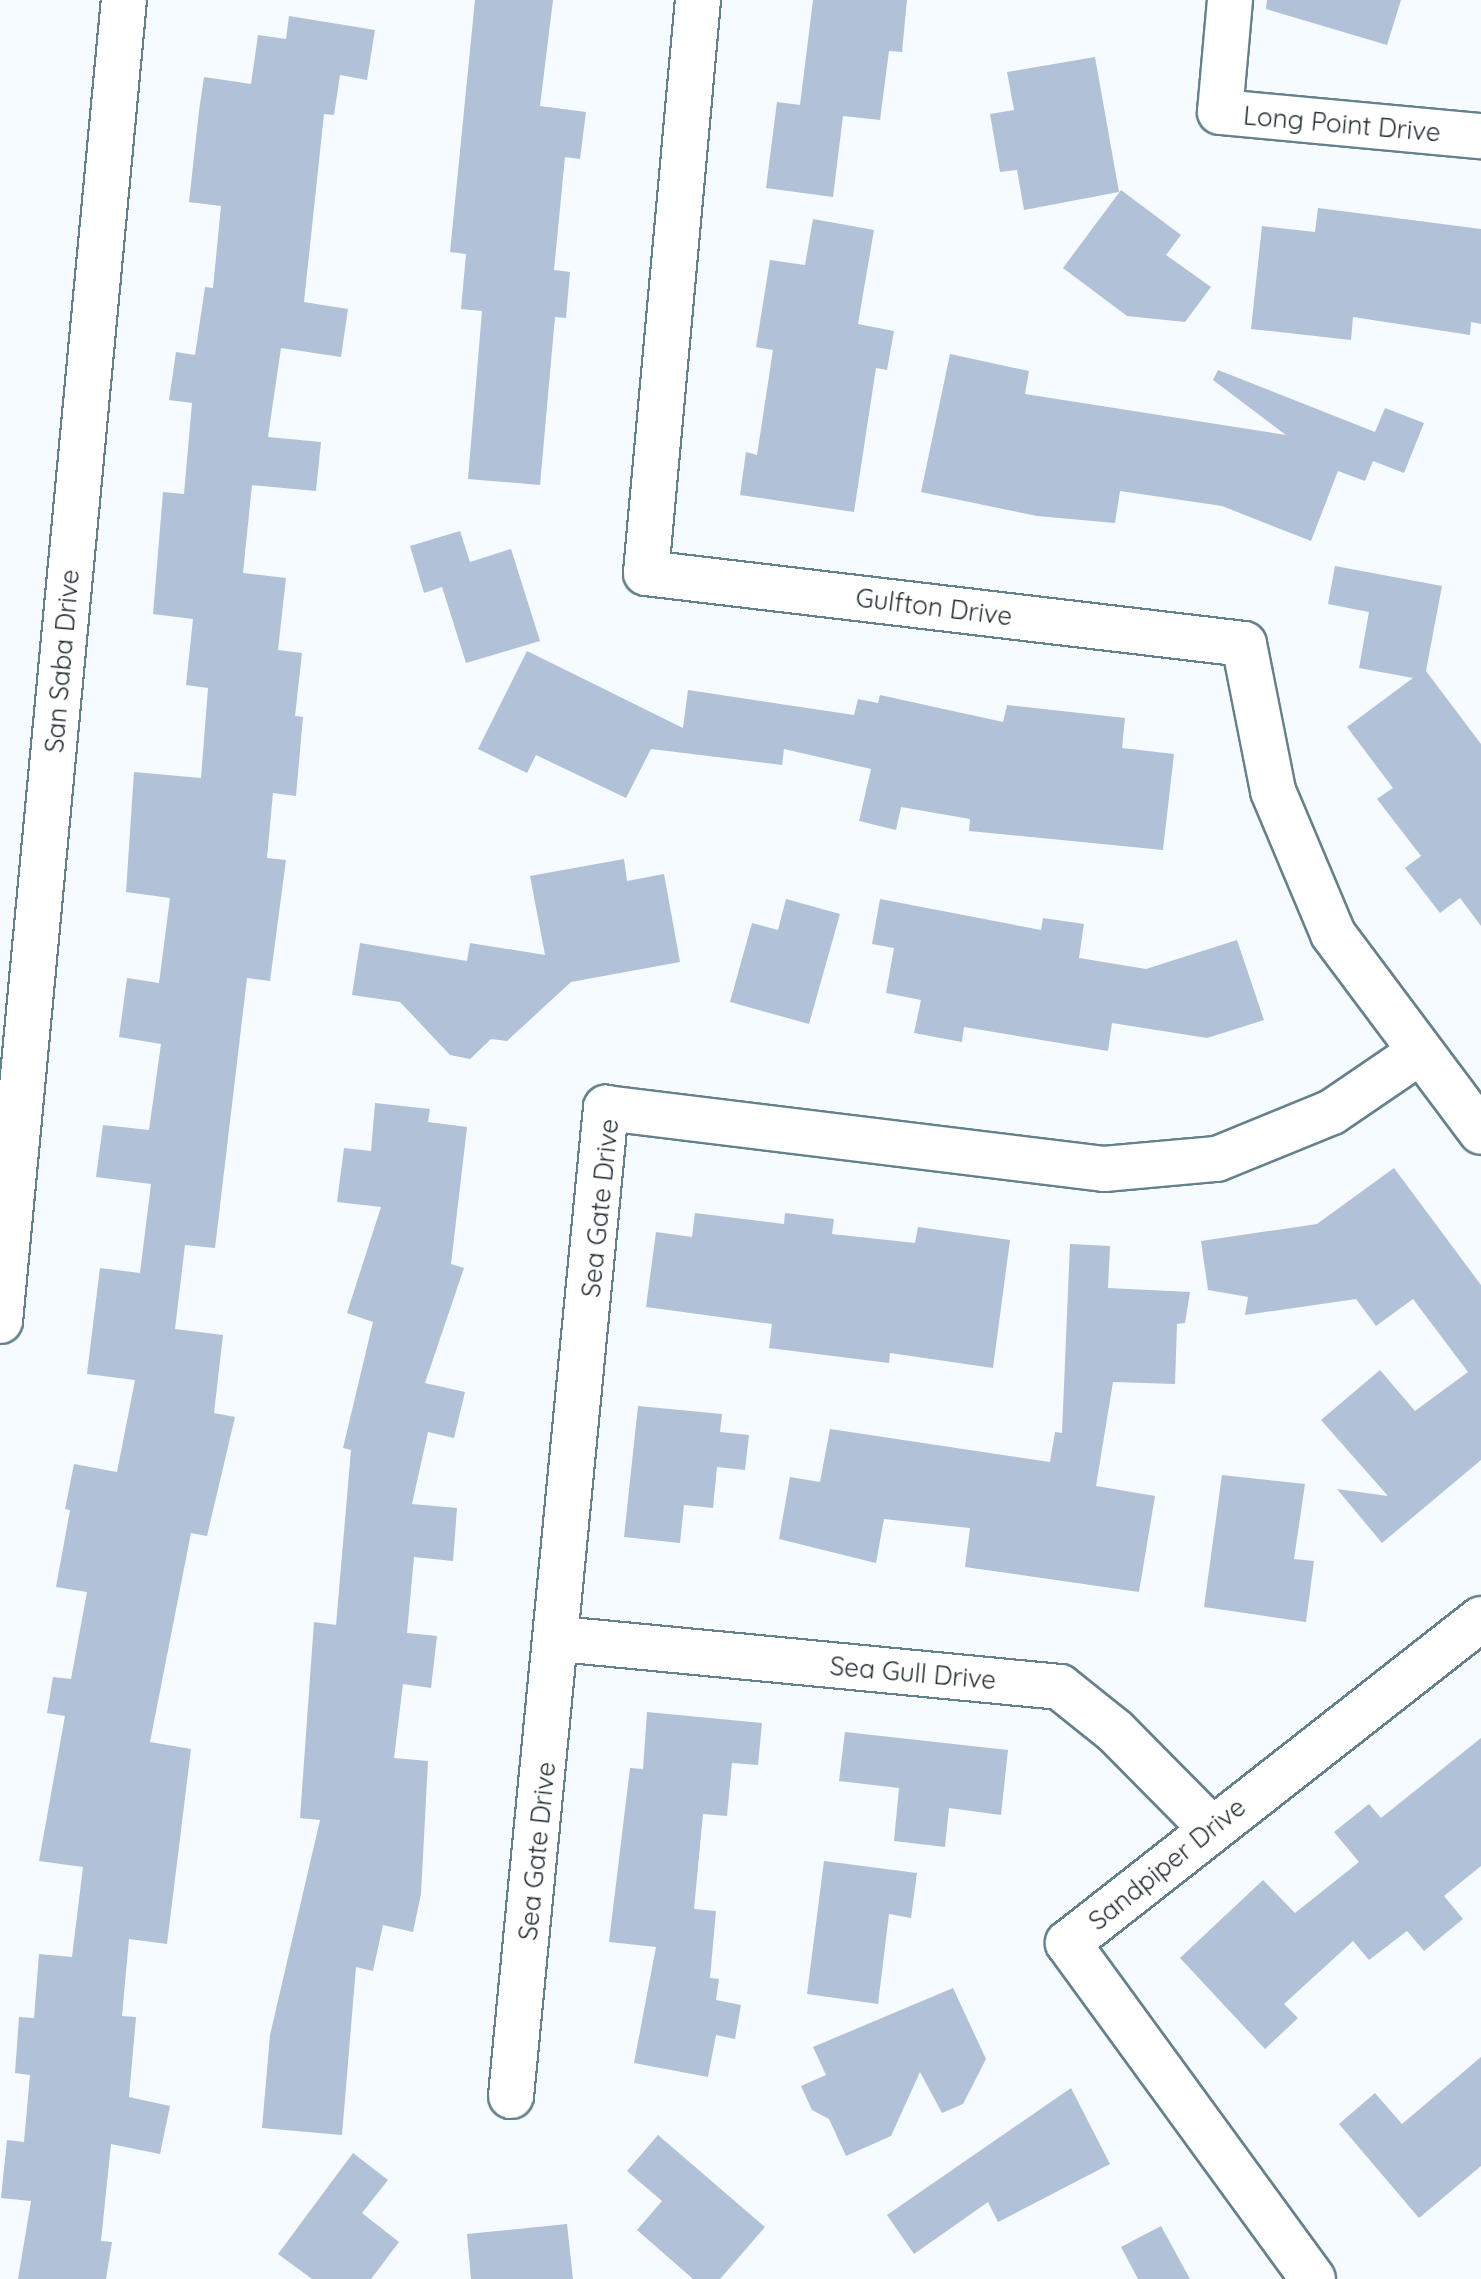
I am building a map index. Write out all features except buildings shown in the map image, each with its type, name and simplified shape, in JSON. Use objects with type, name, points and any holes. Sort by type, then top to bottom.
[{"type":"street","name":"San Saba Drive","points":[[0,1321],[124,0]]},
{"type":"street","name":"Gulfton Drive","points":[[698,0],[646,573],[1244,644],[1273,791],[1333,934],[1481,1132]]},
{"type":"street","name":"Long Point Drive","points":[[1230,0],[1220,112],[1481,136]]},
{"type":"street","name":"Sea Gate Drive","points":[[511,2096],[560,1639],[606,1108],[1104,1169],[1217,1159],[1332,1112],[1420,1052]]},
{"type":"street","name":"Sandpiper Drive","points":[[1313,2279],[1068,1943],[1481,1619]]},
{"type":"street","name":"Sea Gull Drive","points":[[560,1639],[1060,1687],[1115,1731],[1211,1828]]}]
